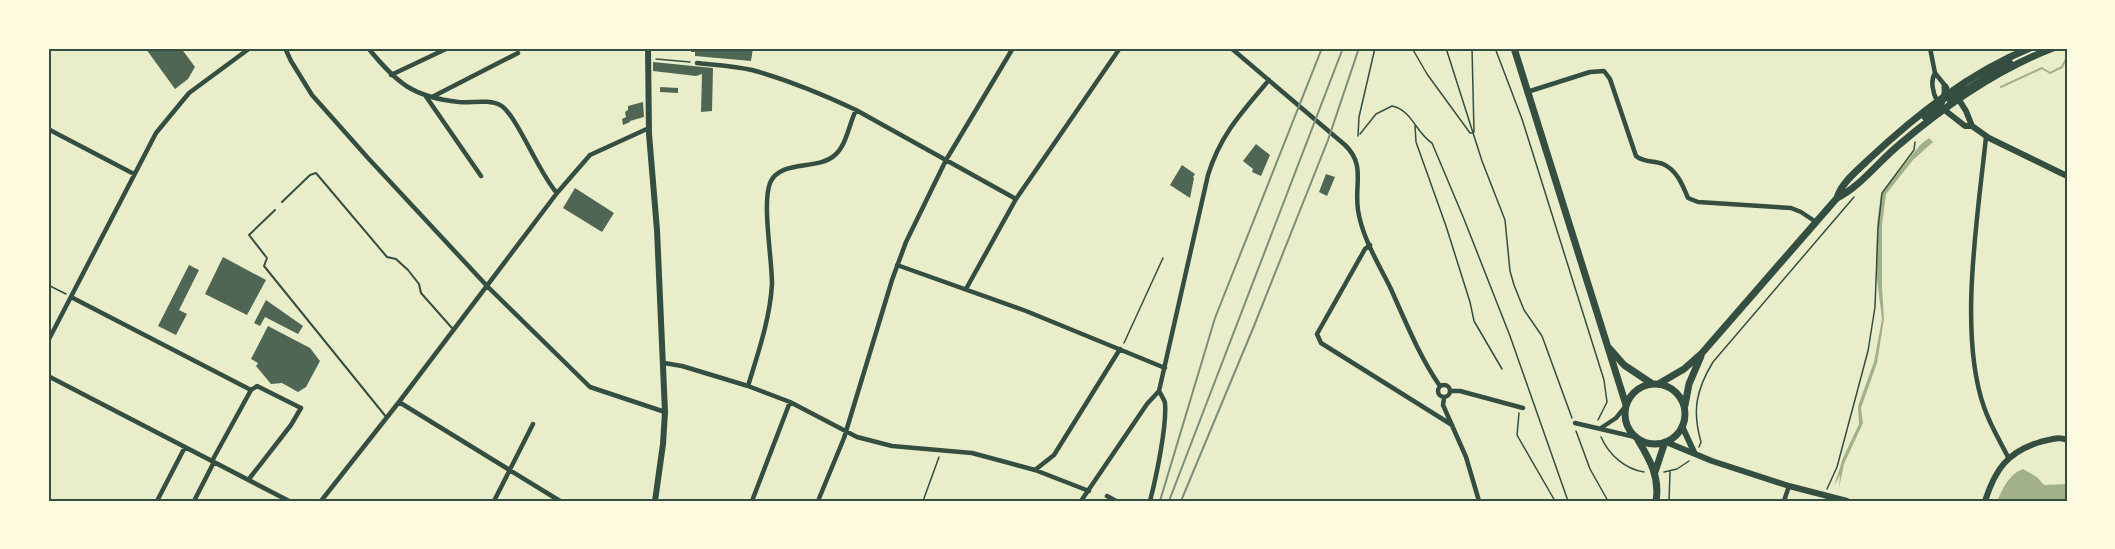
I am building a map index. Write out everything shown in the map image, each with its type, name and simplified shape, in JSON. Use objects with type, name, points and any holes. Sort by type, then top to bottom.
[{"type":"main road","points":[[1514,48],[1607,345],[1625,406],[1628,428],[1659,472]]},
{"type":"main road","points":[[1660,383],[1684,369],[1702,354],[1837,198],[1856,189],[1892,150],[1953,95],[1999,63],[2030,48]]},
{"type":"main road","points":[[1837,198],[1839,191],[1868,160],[1942,107],[1953,95],[2037,48]]},
{"type":"main road","points":[[1953,95],[2053,48]]},
{"type":"main road","points":[[1945,87],[1953,95]]},
{"type":"main road","points":[[1607,345],[1624,365],[1651,383]]},
{"type":"main road","points":[[1636,437],[1650,444],[1665,442],[1676,435],[1685,416],[1689,384],[1702,354]]},
{"type":"main road","points":[[1625,406],[1631,395],[1640,387],[1660,383],[1676,392],[1685,407]]},
{"type":"main road","points":[[1656,501],[1665,442]]},
{"type":"street","points":[[48,341],[156,133],[189,93],[250,48]]},
{"type":"street","points":[[285,48],[312,95],[488,287],[591,387],[666,412]]},
{"type":"street","points":[[368,48],[400,83],[425,95],[460,102],[491,102],[501,105],[510,115],[543,175],[557,193]]},
{"type":"street","points":[[391,75],[448,48]]},
{"type":"street","points":[[648,48],[649,128],[655,191],[666,412],[655,501]]},
{"type":"street","points":[[818,501],[845,431],[906,242],[946,160],[1013,48]]},
{"type":"street","points":[[966,289],[1016,200],[1120,48]]},
{"type":"street","points":[[1930,48],[1935,73],[1945,87]]},
{"type":"street","points":[[1233,49],[1345,145],[1354,156],[1358,212],[1370,245],[1425,363],[1440,386]]},
{"type":"street","points":[[432,97],[518,53]]},
{"type":"street","points":[[697,63],[750,70],[799,85],[856,110],[1016,200]]},
{"type":"street","points":[[1526,92],[1590,72],[1604,71],[1610,79],[1636,156],[1641,160],[1663,164],[1681,181],[1688,198],[1698,202],[1791,208],[1816,222]]},
{"type":"street","points":[[1935,73],[1932,77],[1933,93],[1942,107],[1965,126],[1972,126]]},
{"type":"street","points":[[1081,501],[1147,404],[1159,391],[1214,157],[1231,126],[1269,80]]},
{"type":"street","points":[[425,95],[481,176]]},
{"type":"street","points":[[1953,95],[1972,126],[1986,137],[2067,176]]},
{"type":"street","points":[[748,386],[764,332],[772,285],[767,196],[771,180],[784,170],[833,158],[841,149],[856,110]]},
{"type":"street","points":[[321,501],[488,287],[557,193],[590,155],[649,128]]},
{"type":"street","points":[[48,129],[134,174]]},
{"type":"street","points":[[1986,137],[1974,258],[1972,312],[1974,360],[1984,407],[2008,457]]},
{"type":"street","points":[[1370,245],[1365,249],[1317,334],[1321,343],[1452,425]]},
{"type":"street","points":[[897,265],[966,289],[1165,368]]},
{"type":"street","points":[[71,297],[251,390]]},
{"type":"street","points":[[1035,470],[1054,455],[1120,349]]},
{"type":"street","points":[[664,363],[682,366],[748,386],[790,402],[857,437],[884,444],[972,453],[1035,470],[1089,491]]},
{"type":"street","points":[[48,376],[289,501]]},
{"type":"street","points":[[194,501],[251,390],[257,386],[301,408],[291,425],[249,479]]},
{"type":"street","points":[[1440,386],[1448,386],[1451,391]]},
{"type":"street","points":[[1440,386],[1438,392],[1444,398]]},
{"type":"street","points":[[1451,391],[1458,390],[1521,407]]},
{"type":"street","points":[[1150,501],[1164,422],[1165,402],[1159,391]]},
{"type":"street","points":[[1444,398],[1450,395],[1451,391]]},
{"type":"street","points":[[1444,398],[1443,405],[1466,457],[1479,501]]},
{"type":"street","points":[[399,402],[560,501]]},
{"type":"street","points":[[752,501],[790,402]]},
{"type":"street","points":[[1600,429],[1616,418],[1625,406]]},
{"type":"street","points":[[1575,423],[1636,437]]},
{"type":"street","points":[[494,501],[533,424]]},
{"type":"street","points":[[1682,426],[1695,453]]},
{"type":"street","points":[[1985,501],[1991,484],[2008,457],[2031,445],[2053,438],[2067,441]]},
{"type":"street","points":[[1665,442],[1789,486],[1846,501]]},
{"type":"street","points":[[158,501],[185,447]]},
{"type":"street","points":[[1784,501],[1789,486]]},
{"type":"street","points":[[1107,496],[1116,501]]},
{"type":"lane","points":[[282,202],[316,172],[387,257],[396,259],[408,270],[419,284],[421,293],[454,330]]},
{"type":"lane","points":[[275,210],[249,235],[267,258],[264,266],[387,418]]},
{"type":"path","points":[[1375,48],[1359,117],[1359,135],[1377,114],[1392,106],[1401,108],[1431,143],[1510,336],[1568,501]]},
{"type":"path","points":[[1412,48],[1427,74],[1470,133],[1473,133]]},
{"type":"path","points":[[1446,48],[1473,133],[1505,220],[1510,272],[1514,285],[1524,310],[1542,336],[1570,411]]},
{"type":"path","points":[[1472,48],[1473,133]]},
{"type":"path","points":[[1495,48],[1522,119],[1604,380],[1607,402],[1599,417],[1600,429],[1607,448],[1623,464],[1647,472]]},
{"type":"path","points":[[648,58],[697,63]]},
{"type":"path","points":[[1415,126],[1416,142],[1446,226],[1474,321],[1502,369]]},
{"type":"path","points":[[1824,495],[1837,467],[1868,351],[1875,307],[1882,193],[1914,150],[1915,138]]},
{"type":"path","points":[[1659,472],[1670,471],[1687,462],[1695,453],[1701,442],[1695,423],[1700,383],[1708,370],[1856,189]]},
{"type":"path","points":[[1120,349],[1163,258]]},
{"type":"path","points":[[48,285],[71,297]]},
{"type":"path","points":[[1521,407],[1517,435],[1555,501]]},
{"type":"path","points":[[1578,436],[1590,469],[1608,501]]},
{"type":"path","points":[[923,501],[941,450]]},
{"type":"path","points":[[1669,501],[1670,471]]},
{"type":"shaded area","points":[[1929,138],[1933,142],[1913,160],[1886,194],[1882,225],[1884,319],[1877,363],[1861,408],[1863,423],[1844,464],[1839,488],[1840,475],[1834,486],[1843,458],[1859,424],[1858,406],[1874,362],[1882,319],[1876,272],[1877,223],[1881,194],[1920,145]]},
{"type":"shaded area","points":[[2023,469],[2037,477],[2044,485],[2067,484],[2067,501],[1997,501],[2010,478]]},
{"type":"building","points":[[181,48],[195,67],[188,79],[175,89],[146,49]]},
{"type":"building","points":[[692,48],[753,48],[751,61],[695,56],[695,52],[691,52]]},
{"type":"building","points":[[653,62],[713,68],[712,111],[701,112],[702,74],[696,76],[653,71]]},
{"type":"building","points":[[660,87],[678,88],[678,93],[660,92]]},
{"type":"building","points":[[643,102],[644,117],[623,125],[622,119],[626,117],[625,112],[628,106]]},
{"type":"building","points":[[1256,144],[1270,155],[1261,176],[1252,172],[1253,169],[1243,161]]},
{"type":"building","points":[[1182,165],[1195,174],[1190,198],[1170,185]]},
{"type":"building","points":[[1326,174],[1335,177],[1327,196],[1319,192]]},
{"type":"building","points":[[575,188],[614,213],[602,232],[563,208]]},
{"type":"building","points":[[223,257],[266,280],[247,315],[205,294]]},
{"type":"building","points":[[189,265],[199,270],[179,310],[187,314],[176,335],[158,326]]},
{"type":"building","points":[[266,300],[303,326],[298,334],[265,317],[260,326],[254,323]]},
{"type":"building","points":[[268,326],[310,348],[320,361],[306,387],[298,392],[282,383],[271,384],[256,366],[258,363],[251,359]]},
{"type":"waterway","points":[[2001,87],[2042,68],[2050,73],[2062,67],[2067,57]]},
{"type":"railway","points":[[1160,501],[1215,318],[1322,48]]},
{"type":"railway","points":[[1169,501],[1343,48]]},
{"type":"railway","points":[[1181,501],[1328,140],[1359,48]]}]
